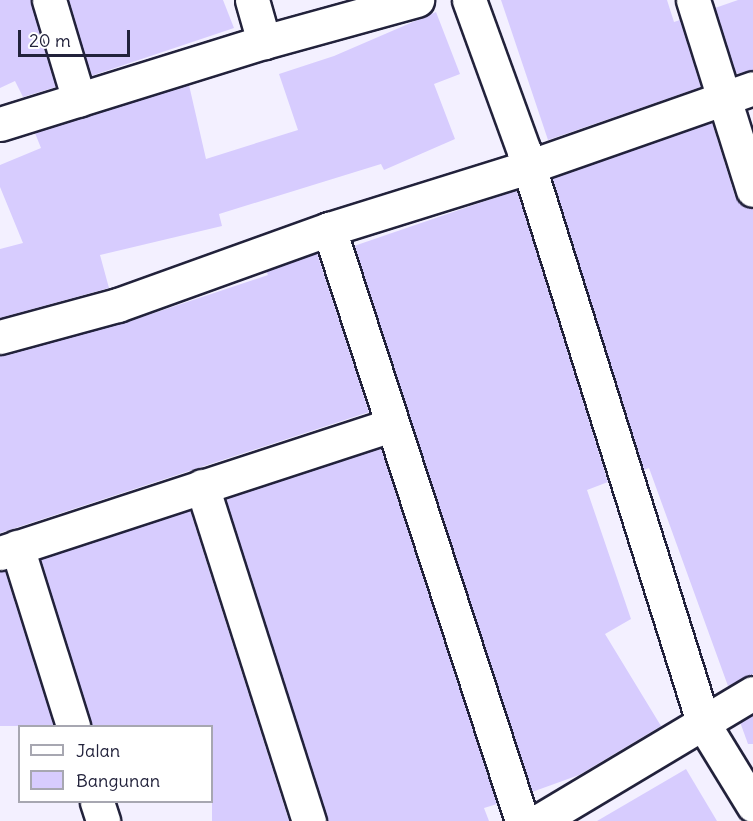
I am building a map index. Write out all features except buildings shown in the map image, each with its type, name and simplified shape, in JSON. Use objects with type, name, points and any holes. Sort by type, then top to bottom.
[{"type":"street","points":[[49,0],[79,100]]},
{"type":"street","points":[[252,0],[264,42]]},
{"type":"street","points":[[0,124],[264,42],[417,0]]},
{"type":"street","points":[[469,0],[528,166],[704,724],[753,805]]},
{"type":"street","points":[[693,0],[738,92],[753,190]]},
{"type":"street","points":[[0,337],[118,305],[329,229],[528,166],[738,92]]},
{"type":"street","points":[[329,229],[391,425],[522,821]]},
{"type":"street","points":[[73,725],[9,550],[391,425]]},
{"type":"street","points":[[202,486],[309,821]]},
{"type":"street","points":[[539,821],[753,693]]},
{"type":"street","points":[[97,803],[103,821]]}]
